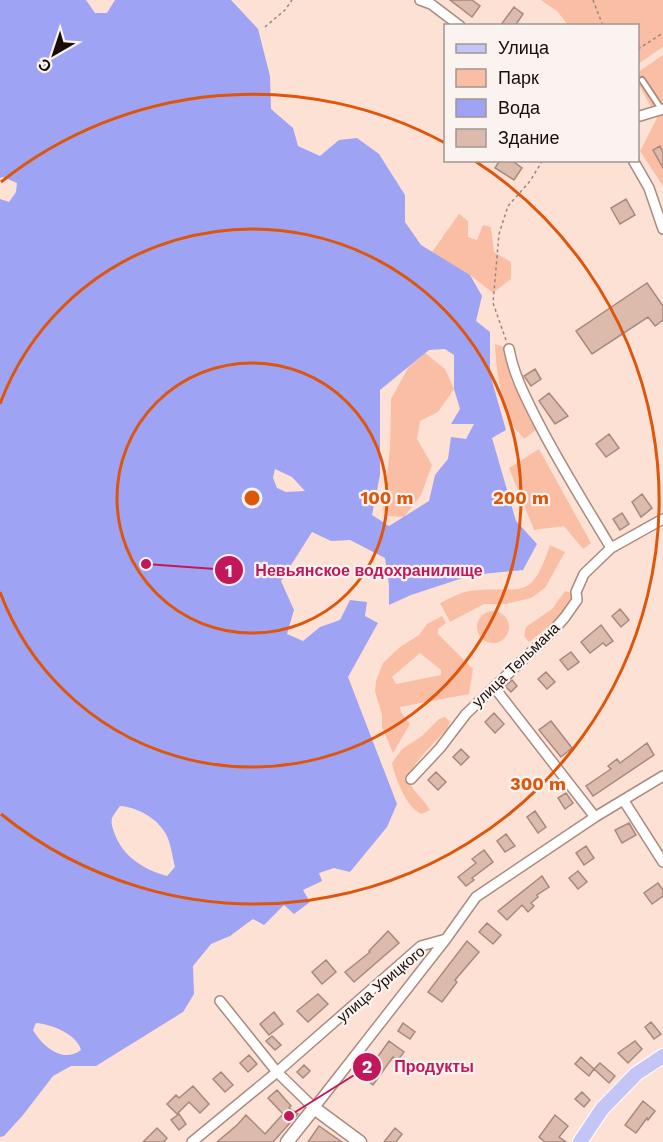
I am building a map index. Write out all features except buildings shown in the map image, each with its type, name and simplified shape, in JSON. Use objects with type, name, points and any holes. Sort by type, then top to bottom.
[{"type":"main road","points":[[580,1142],[602,1109],[636,1074],[663,1056]]},
{"type":"street","points":[[420,0],[431,4],[457,24]]},
{"type":"street","points":[[639,115],[663,110]]},
{"type":"street","points":[[634,162],[648,188],[663,229]]},
{"type":"street","points":[[509,349],[512,369],[519,385],[555,455],[611,548]]},
{"type":"street","name":"улица Тельмана","points":[[411,778],[440,748],[466,714],[565,617],[577,600],[576,592],[584,574],[611,548],[663,519]]},
{"type":"street","points":[[494,687],[595,817]]},
{"type":"street","points":[[287,1142],[446,939],[476,897],[595,817],[663,776]]},
{"type":"street","points":[[624,801],[663,862]]},
{"type":"street","name":"улица Урицкого","points":[[192,1142],[277,1072],[421,946],[446,939]]},
{"type":"street","points":[[220,1001],[277,1072],[314,1108],[353,1140]]},
{"type":"lane","points":[[642,80],[663,110]]},
{"type":"path","points":[[265,27],[285,10],[292,0]]},
{"type":"path","points":[[592,0],[602,24]]},
{"type":"path","points":[[639,48],[663,33]]},
{"type":"path","points":[[509,349],[493,303],[500,234],[508,206],[530,181],[542,162]]},
{"type":"green space","points":[[541,0],[663,0],[663,47],[639,63],[639,24],[567,24],[557,11]]},
{"type":"green space","points":[[663,55],[663,186],[640,151],[657,118],[639,85],[639,71]]},
{"type":"green space","points":[[459,214],[468,221],[468,237],[477,240],[483,225],[491,227],[494,252],[511,262],[511,279],[493,293],[470,275],[432,252]]},
{"type":"green space","points":[[495,344],[504,347],[511,380],[536,430],[524,439],[511,423],[504,402]]},
{"type":"green space","points":[[425,353],[445,369],[454,389],[438,412],[420,421],[417,439],[432,465],[421,495],[404,517],[388,516],[383,510],[390,449],[391,399],[408,368]]},
{"type":"green space","points":[[539,449],[591,543],[583,549],[564,526],[534,530],[509,468]]},
{"type":"green space","points":[[550,545],[565,552],[545,588],[531,598],[506,604],[484,604],[450,622],[440,603],[466,592],[521,588],[529,585],[543,564]]},
{"type":"green space","points":[[565,591],[575,594],[566,608],[555,621],[529,642],[524,636],[526,627],[552,609]]},
{"type":"green space","points":[[493,611],[505,615],[509,627],[505,639],[493,643],[481,639],[477,627],[481,615]]},
{"type":"green space","points":[[442,616],[446,623],[438,629],[438,634],[473,669],[469,694],[400,707],[410,724],[393,753],[382,727],[382,715],[375,691],[376,681],[383,663],[400,647],[419,635],[427,624]],"holes":[[[420,653],[441,670],[441,675],[396,684],[392,677]]]},
{"type":"green space","points":[[445,717],[450,722],[447,729],[417,763],[409,777],[412,787],[430,810],[422,814],[407,800],[392,763],[402,749],[422,736],[439,719]]},
{"type":"water","points":[[0,0],[86,0],[95,13],[107,13],[115,0],[231,0],[258,29],[270,76],[271,109],[293,128],[298,146],[320,156],[339,140],[357,138],[379,154],[405,195],[405,222],[421,245],[470,275],[482,296],[476,321],[490,332],[490,374],[506,430],[492,438],[516,521],[537,544],[523,570],[472,575],[411,595],[389,605],[385,558],[350,540],[331,541],[312,532],[281,581],[294,610],[287,634],[303,641],[320,627],[340,620],[350,600],[367,602],[365,616],[378,623],[348,677],[397,804],[387,827],[350,872],[334,868],[319,873],[322,881],[303,890],[310,902],[294,914],[284,905],[264,925],[253,919],[230,936],[211,944],[193,966],[194,994],[183,1012],[96,1066],[71,1066],[53,1076],[23,1115],[4,1136],[0,1137],[0,199],[9,202],[16,192],[17,183],[3,177],[0,178]],"holes":[[[445,349],[454,355],[454,389],[460,409],[451,424],[474,424],[466,439],[451,437],[448,459],[435,475],[429,501],[389,526],[372,515],[380,475],[380,390],[429,350]],[[275,469],[292,477],[305,491],[286,492],[277,488],[273,478]],[[120,806],[132,808],[156,821],[170,844],[175,867],[167,876],[142,866],[128,855],[113,830],[112,818]],[[36,1023],[49,1025],[69,1035],[79,1044],[81,1050],[74,1054],[60,1054],[47,1047],[33,1030]]]},
{"type":"place","name":"Невьянское водохранилище","points":[[146,564]]},
{"type":"place","name":"Продукты","points":[[289,1116]]}]
